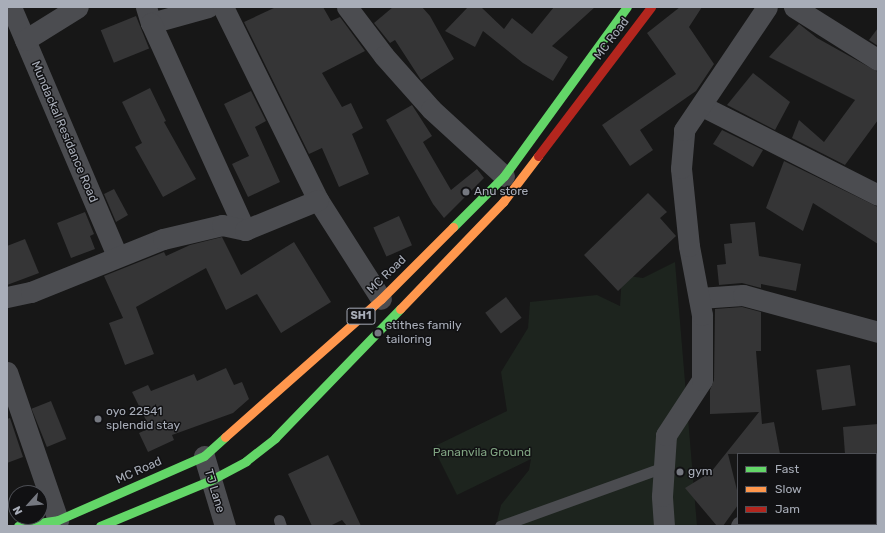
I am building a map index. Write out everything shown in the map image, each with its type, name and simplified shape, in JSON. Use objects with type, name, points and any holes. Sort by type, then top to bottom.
[{"type":"main road","name":"MC Road","points":[[18,526],[58,520],[204,456],[381,299],[504,176],[627,7]]},
{"type":"main road","name":"MC Road","points":[[101,526],[211,480],[246,461],[275,438],[503,202],[651,7]]},
{"type":"street","name":"Mundackal Residance Road","points":[[11,7],[117,256]]},
{"type":"street","points":[[25,40],[78,7]]},
{"type":"street","points":[[208,7],[148,15],[244,230]]},
{"type":"street","points":[[223,7],[318,200],[381,299]]},
{"type":"street","points":[[347,7],[384,56],[431,109],[504,176]]},
{"type":"street","points":[[664,526],[662,496],[666,435],[702,380],[702,315],[688,239],[681,168],[684,130],[702,106],[766,7]]},
{"type":"street","points":[[794,7],[878,60]]},
{"type":"street","points":[[702,106],[878,195]]},
{"type":"street","points":[[7,297],[31,292],[117,256],[163,239],[222,226],[244,230],[318,200]]},
{"type":"street","points":[[699,298],[743,294],[878,332]]},
{"type":"street","points":[[7,372],[58,520]]},
{"type":"street","name":"TJ Lane","points":[[204,456],[225,526]]},
{"type":"lane","points":[[500,526],[664,467]]},
{"type":"green space","name":"Pananvila Ground","points":[[675,262],[697,526],[496,526],[501,505],[529,470],[531,459],[457,495],[433,447],[507,411],[501,372],[528,328],[530,302],[597,295],[620,306],[622,275],[643,278]]},
{"type":"building","points":[[276,7],[323,7],[331,21],[340,17],[365,51],[322,73],[342,107],[351,103],[363,128],[352,134],[369,174],[339,187],[322,148],[309,154],[244,22]]},
{"type":"building","points":[[393,7],[422,7],[430,16],[454,59],[421,80],[395,40],[390,43],[374,23]]},
{"type":"building","points":[[468,7],[481,7],[504,29],[512,18],[532,34],[554,7],[595,7],[552,46],[568,57],[553,81],[523,63],[483,31],[475,47],[445,31]]},
{"type":"building","points":[[680,7],[702,7],[689,27],[714,64],[696,91],[640,130],[653,150],[630,166],[602,125],[676,74],[647,33]]},
{"type":"building","points":[[136,16],[149,48],[114,63],[101,30]]},
{"type":"building","points":[[799,24],[817,38],[878,72],[878,120],[845,165],[792,138],[799,120],[824,142],[855,100],[769,57]]},
{"type":"building","points":[[878,28],[878,46],[869,40]]},
{"type":"building","points":[[753,73],[790,102],[775,130],[727,105]]},
{"type":"building","points":[[150,88],[166,121],[164,122],[196,179],[163,197],[135,147],[142,143],[122,102]]},
{"type":"building","points":[[251,91],[266,121],[255,127],[280,182],[248,197],[232,164],[249,156],[224,104]]},
{"type":"building","points":[[412,105],[432,136],[423,142],[451,190],[477,169],[484,178],[444,218],[433,204],[386,120]]},
{"type":"building","points":[[722,130],[763,150],[753,167],[713,144]]},
{"type":"building","points":[[784,161],[878,207],[878,244],[813,203],[803,231],[766,208]]},
{"type":"building","points":[[114,189],[128,215],[116,222],[104,194]]},
{"type":"building","points":[[648,193],[667,212],[660,218],[676,236],[618,291],[584,255]]},
{"type":"building","points":[[85,212],[94,234],[90,236],[95,249],[71,258],[57,223]]},
{"type":"building","points":[[399,216],[412,245],[386,257],[373,227]]},
{"type":"building","points":[[755,222],[759,256],[801,264],[796,291],[761,284],[761,288],[742,283],[719,285],[717,265],[726,264],[724,244],[732,243],[730,224]]},
{"type":"building","points":[[222,237],[241,275],[294,242],[331,302],[281,333],[257,294],[226,310],[206,268],[136,307],[154,354],[125,365],[109,323],[123,318],[104,276],[164,252],[166,256],[190,245]]},
{"type":"building","points":[[25,239],[39,273],[7,285],[7,246]]},
{"type":"building","points":[[506,297],[522,318],[501,333],[485,313]]},
{"type":"building","points":[[742,307],[761,312],[761,351],[756,351],[762,424],[774,422],[780,453],[728,454],[737,490],[737,506],[723,526],[717,526],[685,488],[711,472],[759,412],[710,414],[710,390],[714,380],[715,309]]},
{"type":"building","points":[[850,365],[856,406],[822,410],[816,370]]},
{"type":"building","points":[[226,368],[234,385],[242,382],[249,399],[233,413],[172,435],[174,440],[148,452],[139,433],[150,428],[132,392],[148,385],[151,391],[194,374],[197,381]]},
{"type":"building","points":[[51,401],[66,439],[47,447],[32,409]]},
{"type":"building","points":[[10,418],[23,457],[7,463],[7,419]]},
{"type":"building","points":[[878,424],[878,454],[845,453],[843,427]]},
{"type":"building","points":[[328,455],[361,526],[347,526],[342,520],[330,526],[312,526],[288,474]]},
{"type":"traffic: fast","points":[[453,227],[504,176],[627,7]]},
{"type":"traffic: fast","points":[[100,526],[211,480],[246,461],[275,438],[400,309]]},
{"type":"traffic: fast","points":[[18,526],[58,520],[204,456],[225,437]]},
{"type":"traffic: slow","points":[[400,309],[503,202],[538,156]]},
{"type":"traffic: slow","points":[[225,437],[381,299],[453,227]]},
{"type":"traffic: jam","points":[[538,156],[651,7]]},
{"type":"place","name":"Anu store","points":[[466,192]]},
{"type":"place","name":"stithes family tailoring","points":[[378,333]]},
{"type":"place","name":"oyo 22541 splendid stay","points":[[98,419]]},
{"type":"place","name":"gym","points":[[680,472]]}]
